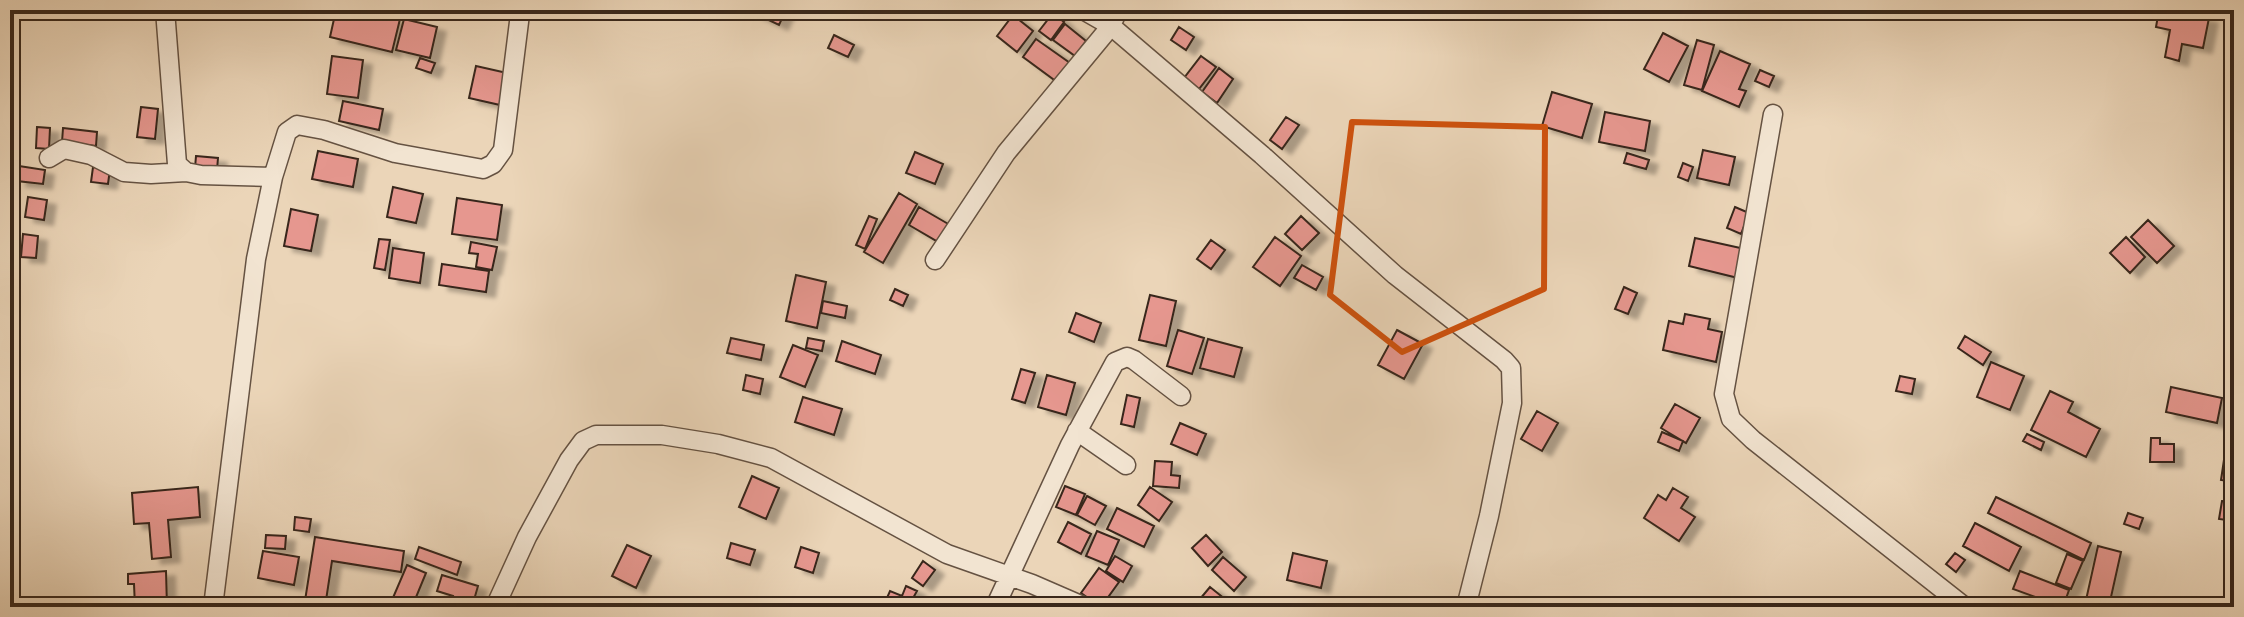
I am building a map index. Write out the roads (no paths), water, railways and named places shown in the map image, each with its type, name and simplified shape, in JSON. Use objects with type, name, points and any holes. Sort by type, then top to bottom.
[{"type":"street","points":[[165,10],[172,128],[177,164],[186,172]]},
{"type":"street","points":[[213,607],[254,275],[273,177],[287,132],[297,125],[324,130],[395,153],[483,169],[493,164],[503,150],[519,36],[520,14],[516,10]]},
{"type":"street","points":[[1083,10],[1115,18],[1395,275],[1511,368],[1512,403],[1505,444],[1466,607]]},
{"type":"street","points":[[935,260],[1006,153],[1115,18]]},
{"type":"street","points":[[1773,114],[1724,394],[1731,419],[1753,440],[1965,607]]},
{"type":"street","points":[[49,158],[64,149],[91,155],[124,172],[273,177]]},
{"type":"street","points":[[995,607],[1077,431],[1115,362],[1127,357],[1134,360],[1181,396]]},
{"type":"street","points":[[1077,431],[1126,465]]},
{"type":"street","points":[[495,607],[527,537],[569,460],[583,441],[596,435],[662,435],[718,444],[771,458],[947,554],[1085,607]]}]
